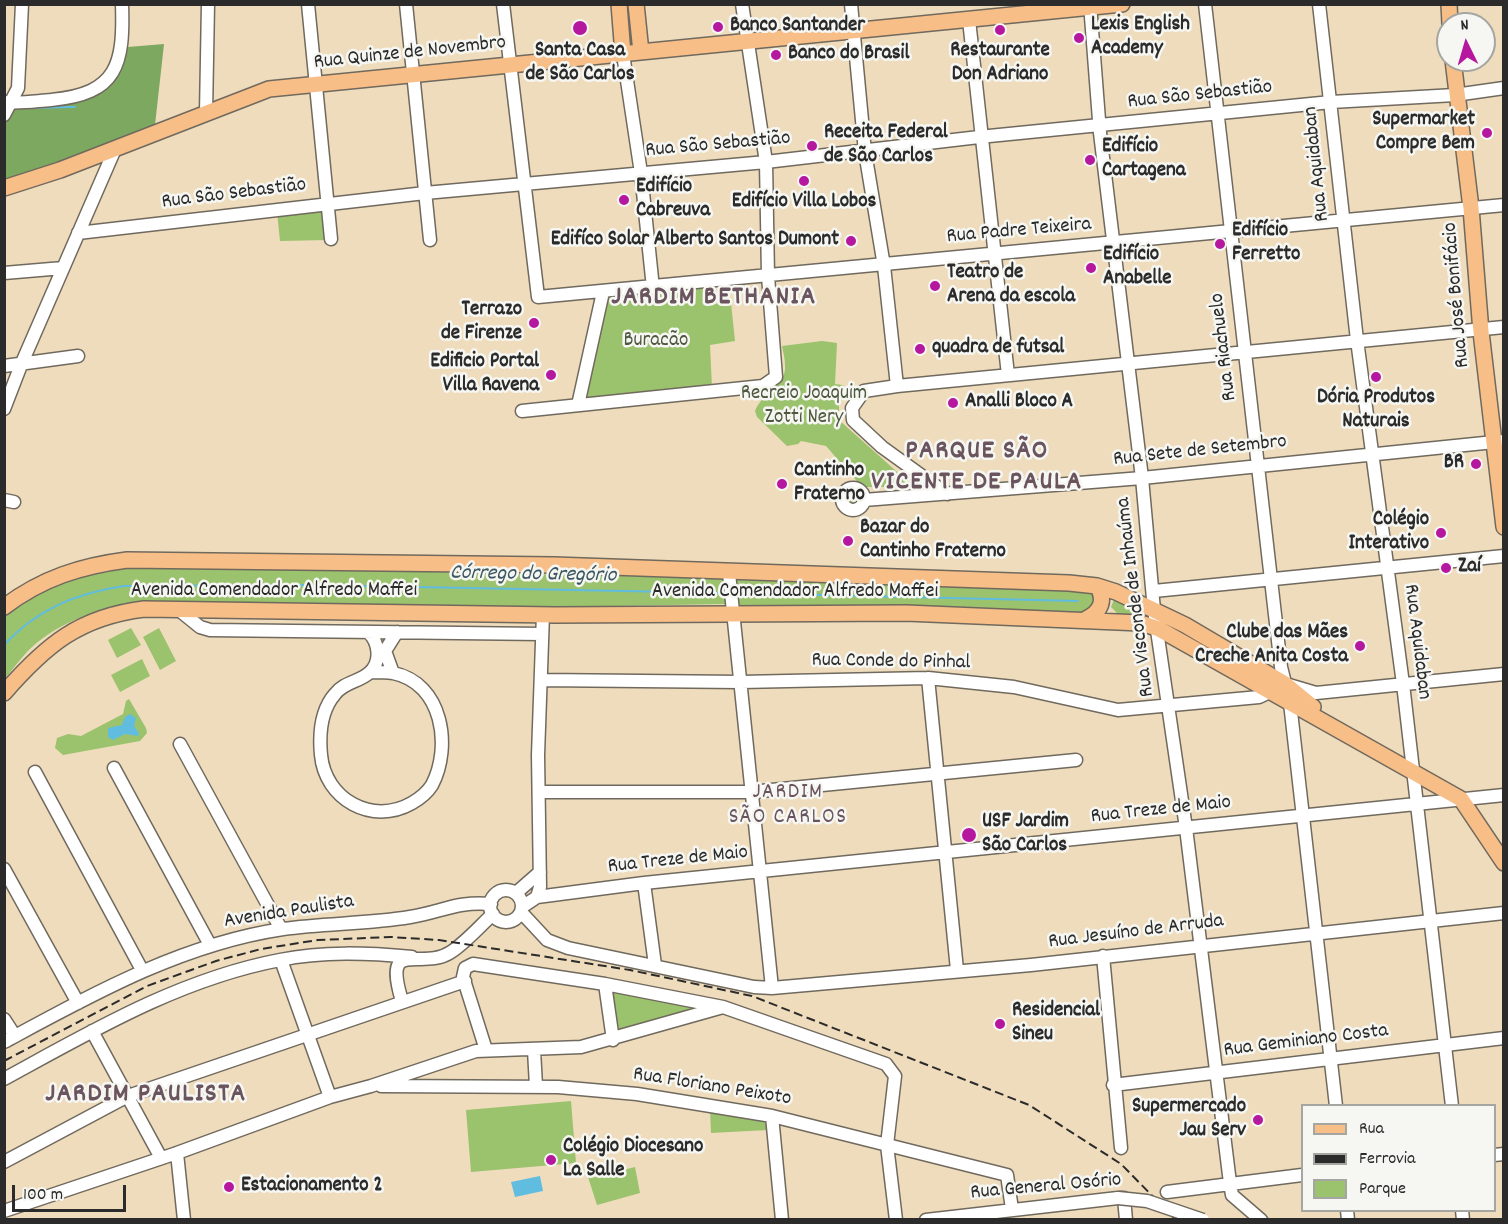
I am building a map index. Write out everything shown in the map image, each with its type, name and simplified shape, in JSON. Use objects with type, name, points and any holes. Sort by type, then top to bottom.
[{"type":"main road","points":[[619,4],[624,54]]},
{"type":"main road","points":[[622,38],[640,44],[636,4]]},
{"type":"main road","name":"Rua Quinze de Novembro","points":[[4,188],[115,149],[269,89],[624,54],[640,44],[748,41],[854,32],[968,12],[1122,4]]},
{"type":"main road","name":"Rua José Bonifácio","points":[[1454,72],[1471,208],[1480,329],[1498,441],[1503,527]]},
{"type":"main road","name":"Avenida Comendador Alfredo Maffei","points":[[4,607],[42,582],[90,566],[127,560],[543,565],[729,578],[1097,586],[1116,592],[1154,610],[1285,684],[1336,728]]},
{"type":"main road","points":[[1086,619],[1101,607],[1102,600],[1097,586]]},
{"type":"main road","points":[[1114,621],[1108,603],[1116,592]]},
{"type":"main road","name":"Avenida Comendador Alfredo Maffei","points":[[4,693],[46,648],[72,631],[104,616],[121,612],[179,610],[543,614],[732,610],[906,613],[1141,623],[1159,629],[1461,799],[1503,863]]},
{"type":"street","points":[[4,115],[8,103],[18,88],[22,4]]},
{"type":"street","points":[[8,103],[79,96],[93,91],[109,79],[123,47],[122,4]]},
{"type":"street","points":[[206,113],[208,4]]},
{"type":"street","points":[[308,4],[331,239]]},
{"type":"street","points":[[406,4],[430,240]]},
{"type":"street","points":[[503,4],[526,184]]},
{"type":"street","points":[[522,411],[763,386],[772,382],[776,377],[768,276],[766,162],[742,4]]},
{"type":"street","points":[[851,4],[865,152],[884,266],[897,386]]},
{"type":"street","name":"Rua Riachuelo","points":[[1205,4],[1271,580],[1285,684],[1290,703],[1336,1104]]},
{"type":"street","name":"Rua Aquidaban","points":[[1319,4],[1357,340],[1403,684],[1411,769],[1452,1104]]},
{"type":"street","name":"Rua Visconde de Inhaúma","points":[[1090,6],[1100,125],[1142,478],[1154,610],[1159,629],[1186,828],[1230,1183]]},
{"type":"street","points":[[968,12],[1008,375]]},
{"type":"street","points":[[624,54],[641,173],[653,288]]},
{"type":"street","name":"Rua São Sebastião","points":[[78,233],[425,193],[766,162],[1331,102],[1455,95],[1503,88]]},
{"type":"street","points":[[4,409],[115,149]]},
{"type":"street","name":"Rua Padre Teixeira","points":[[526,184],[538,297],[884,266],[995,253],[1503,205]]},
{"type":"street","points":[[4,273],[63,268]]},
{"type":"street","points":[[578,405],[603,292]]},
{"type":"street","points":[[946,494],[882,447],[853,420],[851,414],[855,401],[864,391],[1503,327]]},
{"type":"street","points":[[4,366],[78,356]]},
{"type":"street","name":"Rua Sete de Setembro","points":[[864,500],[1142,478],[1498,441]]},
{"type":"street","points":[[1154,591],[1503,556]]},
{"type":"street","points":[[516,893],[521,910],[547,940],[568,948],[754,987],[772,988],[729,578]]},
{"type":"street","points":[[179,610],[200,627],[210,630],[542,634]]},
{"type":"street","points":[[537,897],[540,887],[539,792],[543,614]]},
{"type":"street","points":[[368,632],[374,637],[378,651],[370,672]]},
{"type":"street","points":[[393,673],[386,651],[397,632]]},
{"type":"street","points":[[370,672],[393,673],[415,684],[436,708],[441,723],[441,758],[434,781],[419,799],[406,806],[379,812],[354,806],[342,798],[327,777],[321,755],[321,728],[329,703],[344,685],[370,672]]},
{"type":"street","points":[[1271,692],[1285,684],[1316,693],[1503,674]]},
{"type":"street","points":[[928,678],[957,970]]},
{"type":"street","name":"Rua Conde do Pinhal","points":[[541,680],[741,682],[928,678],[1014,687],[1118,710],[1259,697],[1271,692]]},
{"type":"street","points":[[180,744],[281,929]]},
{"type":"street","points":[[539,792],[751,792],[1076,760]]},
{"type":"street","points":[[114,768],[210,945]]},
{"type":"street","points":[[35,772],[142,970]]},
{"type":"street","name":"Rua Treze de Maio","points":[[521,910],[537,897],[645,883],[946,854],[1503,795]]},
{"type":"street","points":[[4,869],[78,1003]]},
{"type":"street","points":[[4,1079],[92,1031],[182,989],[281,960],[363,953],[432,958],[452,952],[492,909],[500,891],[516,893],[540,872]]},
{"type":"street","points":[[645,883],[655,965]]},
{"type":"street","name":"Avenida Paulista","points":[[10,1039],[142,970],[210,945],[281,929],[410,917],[466,902],[492,909]]},
{"type":"street","points":[[492,909],[507,921],[521,910]]},
{"type":"street","name":"Rua Jesuíno de Arruda","points":[[772,988],[1103,956],[1316,931],[1503,913]]},
{"type":"street","points":[[1103,956],[1113,1085],[1121,1148]]},
{"type":"street","points":[[402,1001],[395,978],[396,970],[402,961],[412,957]]},
{"type":"street","points":[[281,960],[330,1097]]},
{"type":"street","points":[[486,1050],[465,981],[465,968],[478,964],[605,984],[723,1007],[875,1060],[891,1069],[895,1076],[887,1145],[896,1220]]},
{"type":"street","points":[[4,1162],[128,1096],[465,981]]},
{"type":"street","points":[[605,984],[613,1040]]},
{"type":"street","points":[[4,1211],[177,1153],[330,1097],[371,1086],[476,1051],[581,1047],[613,1040],[723,1007]]},
{"type":"street","points":[[4,1018],[10,1039]]},
{"type":"street","points":[[92,1031],[160,1158]]},
{"type":"street","name":"Rua Geminiano Costa","points":[[1113,1085],[1503,1038]]},
{"type":"street","points":[[534,1050],[536,1086]]},
{"type":"street","name":"Rua Floriano Peixoto","points":[[371,1086],[536,1086],[637,1094],[772,1116],[1007,1175],[1012,1209]]},
{"type":"street","points":[[772,1116],[782,1220]]},
{"type":"street","points":[[177,1153],[184,1220]]},
{"type":"street","points":[[1167,1192],[1301,1175]]},
{"type":"street","points":[[1230,1183],[1232,1195],[1261,1220]]},
{"type":"street","points":[[1120,1198],[1126,1220]]},
{"type":"street","name":"Rua General Osório","points":[[926,1220],[1120,1198],[1146,1201],[1203,1220]]},
{"type":"green space","points":[[164,44],[155,125],[108,146],[5,183],[5,124],[14,107],[63,103],[120,69],[128,47]]},
{"type":"green space","points":[[322,208],[328,240],[280,241],[277,212]]},
{"type":"green space","name":"Buracão","points":[[704,286],[704,304],[731,303],[735,341],[710,345],[712,388],[582,402],[606,294]]},
{"type":"green space","name":"Recreio Joaquim Zotti Nery","points":[[822,341],[837,343],[835,384],[843,385],[846,391],[839,405],[839,420],[914,487],[862,487],[826,446],[801,441],[798,444],[787,446],[757,417],[755,411],[758,404],[785,372],[782,346]]},
{"type":"green space","points":[[853,490],[859,493],[862,499],[859,505],[853,508],[847,505],[844,499],[847,493]]},
{"type":"green space","points":[[146,566],[721,578],[724,579],[727,604],[558,607],[125,605],[80,618],[48,634],[30,649],[5,679],[5,614],[39,594],[72,580],[107,571]]},
{"type":"green space","points":[[736,577],[1090,587],[1097,593],[1089,613],[738,606]]},
{"type":"green space","points":[[1115,597],[1151,614],[1149,620],[1117,613],[1111,607]]},
{"type":"green space","points":[[131,628],[141,645],[117,658],[108,640]]},
{"type":"green space","points":[[159,628],[176,661],[160,670],[143,637]]},
{"type":"green space","points":[[142,659],[150,676],[120,692],[111,675]]},
{"type":"green space","points":[[129,699],[146,728],[147,733],[140,741],[63,755],[55,748],[57,738],[68,734],[81,736],[123,714],[126,701]]},
{"type":"green space","points":[[613,990],[699,1007],[620,1034],[611,996]]},
{"type":"green space","points":[[571,1101],[576,1163],[471,1172],[466,1110]]},
{"type":"green space","points":[[710,1109],[764,1120],[768,1130],[711,1133]]},
{"type":"green space","points":[[635,1167],[640,1193],[597,1205],[588,1177]]},
{"type":"water","points":[[130,714],[136,718],[134,726],[139,733],[138,736],[125,734],[113,740],[108,737],[108,728],[122,725],[125,717]]},
{"type":"water","points":[[540,1176],[543,1191],[515,1197],[511,1182]]},
{"type":"waterway","points":[[22,108],[75,107]]},
{"type":"waterway","name":"Córrego do Gregório","points":[[4,645],[44,612],[74,598],[124,586],[312,585],[727,593]]},
{"type":"waterway","name":"Córrego do Gregório","points":[[736,593],[1078,601]]},
{"type":"railway","points":[[4,1061],[147,986],[216,961],[261,949],[318,940],[391,937],[439,940],[630,970],[752,996],[1029,1105],[1121,1164],[1176,1220]]},
{"type":"place","name":"Banco Santander","points":[[718,27]]},
{"type":"place","name":"Santa Casa de São Carlos","points":[[580,28]]},
{"type":"place","name":"Restaurante Don Adriano","points":[[1000,30]]},
{"type":"place","name":"Lexis English Academy","points":[[1079,38]]},
{"type":"place","name":"Banco do Brasil","points":[[776,55]]},
{"type":"place","name":"Supermarket Compre Bem","points":[[1487,133]]},
{"type":"place","name":"Receita Federal de São Carlos","points":[[812,146]]},
{"type":"place","name":"Edifício Cartagena","points":[[1090,160]]},
{"type":"place","name":"Edifício Villa Lobos","points":[[804,181]]},
{"type":"place","name":"Edifício Cabreuva","points":[[624,200]]},
{"type":"place","name":"Edifíco Solar Alberto Santos Dumont","points":[[851,241]]},
{"type":"place","name":"Edifício Ferretto","points":[[1220,244]]},
{"type":"place","name":"Edifício Anabelle","points":[[1091,268]]},
{"type":"place","name":"Teatro de Arena da escola","points":[[935,286]]},
{"type":"place","name":"Terrazo de Firenze","points":[[534,323]]},
{"type":"place","name":"quadra de futsal","points":[[920,349]]},
{"type":"place","name":"Edificio Portal Villa Ravena","points":[[551,375]]},
{"type":"place","name":"Dória Produtos Naturais","points":[[1376,377]]},
{"type":"place","name":"Analli Bloco A","points":[[953,403]]},
{"type":"place","name":"BR","points":[[1476,464]]},
{"type":"place","name":"Cantinho Fraterno","points":[[782,484]]},
{"type":"place","name":"Colégio Interativo","points":[[1441,533]]},
{"type":"place","name":"Bazar do Cantinho Fraterno","points":[[848,541]]},
{"type":"place","name":"Zaí","points":[[1446,568]]},
{"type":"place","name":"Clube das Mães Creche Anita Costa","points":[[1360,646]]},
{"type":"place","name":"USF Jardim São Carlos","points":[[969,835]]},
{"type":"place","name":"Residencial Sineu","points":[[1000,1024]]},
{"type":"place","name":"Supermercado Jau Serv","points":[[1258,1120]]},
{"type":"place","name":"Colégio Diocesano La Salle","points":[[551,1160]]},
{"type":"place","name":"Estacionamento 2","points":[[229,1187]]},
{"type":"district","name":"JARDIM BETHANIA","points":[[714,299]]},
{"type":"district","name":"PARQUE SÃO VICENTE DE PAULA","points":[[977,468]]},
{"type":"district","name":"JARDIM SÃO CARLOS","points":[[788,806]]},
{"type":"district","name":"JARDIM PAULISTA","points":[[146,1096]]}]
